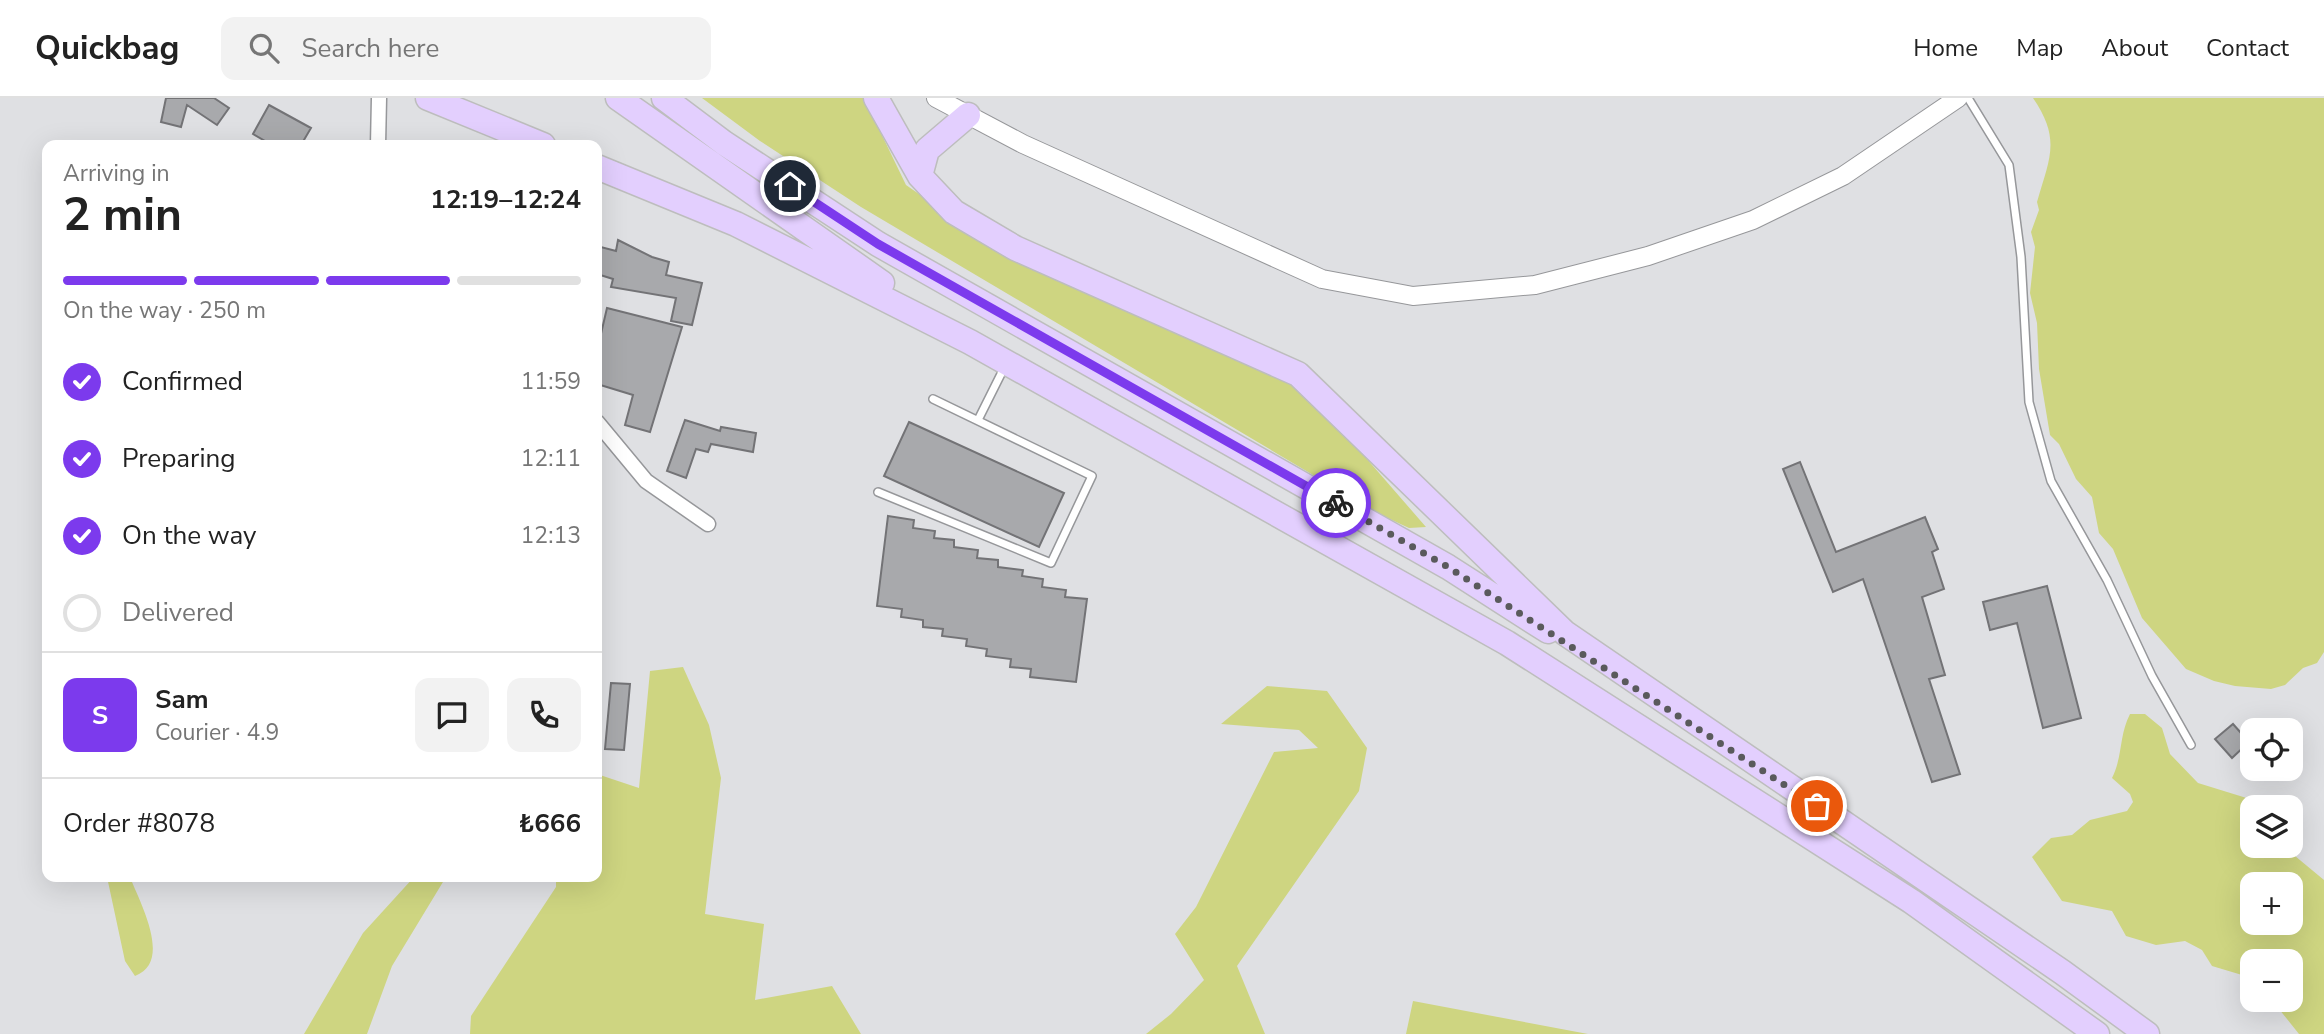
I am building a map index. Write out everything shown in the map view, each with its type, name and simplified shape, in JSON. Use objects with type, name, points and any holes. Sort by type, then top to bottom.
[{"type":"highway","points":[[428,98],[531,140]]},
{"type":"highway","points":[[618,98],[802,230],[970,342]]},
{"type":"highway","points":[[664,98],[724,144],[878,244],[1448,567],[1795,791]]},
{"type":"highway","points":[[876,98],[920,176],[954,212],[1016,248],[1298,374],[1565,633],[2062,972],[2147,1034]]},
{"type":"highway","points":[[920,176],[927,150],[968,115]]},
{"type":"highway","points":[[602,169],[736,224],[970,342],[1507,643],[1911,901],[2097,1034]]},
{"type":"street","points":[[378,140],[379,98]]},
{"type":"street","points":[[936,98],[1023,144],[1321,279],[1413,296],[1535,285],[1648,256],[1753,220],[1843,176],[1958,98]]},
{"type":"street","points":[[602,428],[646,481],[708,524]]},
{"type":"lane","points":[[1968,98],[2009,165],[2021,257],[2029,402],[2051,481],[2107,580],[2152,677],[2191,745]]},
{"type":"lane","points":[[978,420],[1007,363]]},
{"type":"lane","points":[[878,492],[1051,563],[1091,476],[933,399]]},
{"type":"green space","points":[[702,98],[864,98],[906,185],[942,210],[1279,372],[1320,405],[1426,527],[1409,528],[1379,514],[861,207],[760,141]]},
{"type":"green space","points":[[2033,98],[2324,98],[2324,652],[2317,663],[2303,668],[2285,685],[2271,689],[2235,686],[2214,681],[2186,669],[2142,618],[2113,549],[2099,533],[2092,497],[2076,479],[2059,444],[2050,435],[2039,369],[2037,323],[2030,293],[2035,247],[2031,232],[2039,210],[2037,202],[2049,160],[2050,137],[2042,112]]},
{"type":"green space","points":[[683,667],[709,725],[721,778],[705,914],[764,924],[755,1000],[832,986],[861,1034],[470,1034],[471,1016],[556,887],[556,882],[602,882],[602,776],[639,788],[650,671]]},
{"type":"green space","points":[[1267,686],[1327,691],[1367,748],[1359,791],[1237,966],[1265,1034],[1146,1034],[1171,1014],[1204,980],[1175,934],[1196,907],[1274,752],[1318,748],[1299,730],[1221,724]]},
{"type":"green space","points":[[2130,714],[2145,714],[2162,728],[2170,754],[2198,783],[2240,796],[2240,858],[2297,858],[2324,880],[2324,1034],[2299,1034],[2281,1012],[2303,1012],[2303,949],[2240,949],[2240,974],[2212,966],[2202,950],[2185,941],[2156,945],[2126,936],[2112,911],[2062,901],[2032,857],[2051,838],[2072,835],[2090,820],[2127,811],[2133,802],[2130,794],[2112,778]]},
{"type":"green space","points":[[108,882],[132,882],[146,916],[153,945],[152,958],[146,969],[135,976],[125,961]]},
{"type":"green space","points":[[409,882],[443,882],[392,966],[367,1034],[304,1034],[363,933]]},
{"type":"green space","points":[[1413,1001],[1588,1034],[1406,1034]]},
{"type":"building","points":[[166,98],[214,98],[229,108],[217,125],[187,105],[181,127],[161,122]]},
{"type":"building","points":[[269,105],[311,128],[304,140],[263,140],[253,134]]},
{"type":"building","points":[[618,240],[652,257],[669,262],[666,275],[702,283],[692,325],[671,321],[676,298],[611,287],[613,279],[602,276],[602,247],[616,251]]},
{"type":"building","points":[[607,308],[682,327],[650,432],[625,425],[633,395],[602,386],[602,329]]},
{"type":"building","points":[[685,420],[720,431],[721,427],[756,433],[753,452],[711,444],[708,452],[696,449],[686,478],[667,471]]},
{"type":"building","points":[[909,422],[1064,493],[1039,547],[884,476]]},
{"type":"building","points":[[1800,462],[1836,552],[1925,517],[1938,549],[1932,552],[1944,589],[1922,597],[1945,675],[1929,679],[1960,774],[1932,782],[1863,579],[1833,592],[1783,469]]},
{"type":"building","points":[[888,516],[914,520],[913,528],[935,531],[934,538],[954,540],[954,547],[978,550],[977,558],[998,560],[998,567],[1023,570],[1022,576],[1043,579],[1042,587],[1066,590],[1065,597],[1087,599],[1076,682],[1030,677],[1031,669],[1010,667],[1011,659],[986,656],[987,649],[966,646],[967,639],[942,636],[943,629],[923,627],[923,620],[901,617],[902,609],[877,606]]},
{"type":"building","points":[[2047,586],[2081,718],[2043,728],[2017,623],[1990,630],[1983,602]]},
{"type":"building","points":[[611,683],[630,684],[624,750],[605,749]]},
{"type":"building","points":[[2233,724],[2240,732],[2240,750],[2232,758],[2215,739]]},
{"type":"way so far","points":[[1336,503],[1448,567],[1817,806]]},
{"type":"route","points":[[790,186],[878,244],[1336,503]]}]
